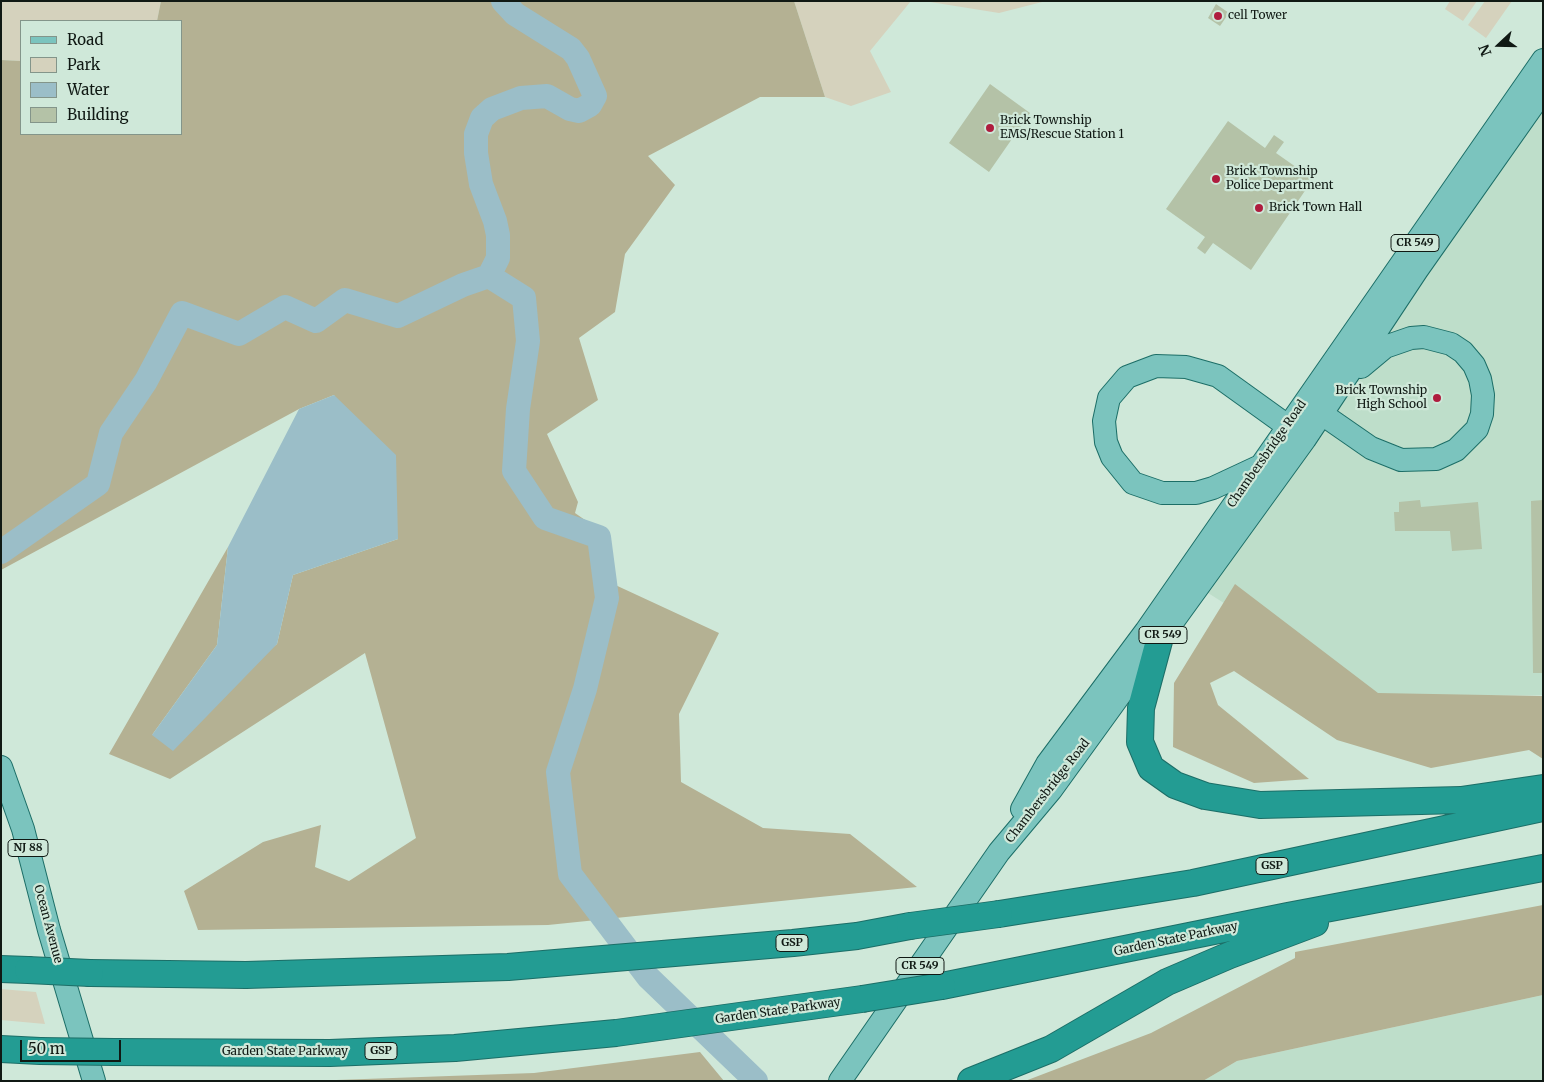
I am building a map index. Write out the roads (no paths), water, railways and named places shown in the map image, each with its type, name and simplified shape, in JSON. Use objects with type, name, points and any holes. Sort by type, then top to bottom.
[{"type":"highway","points":[[1159,641],[1140,708],[1140,742],[1151,768],[1175,784],[1205,796],[1260,805],[1461,800],[1543,788]]},
{"type":"highway","name":"GSP","points":[[1,969],[90,973],[336,974],[508,967],[577,962],[857,936],[910,926],[999,914],[1193,883],[1543,808]]},
{"type":"highway","name":"Garden State Parkway","points":[[1,1049],[114,1052],[330,1053],[455,1048],[648,1029],[942,986],[1543,868]]},
{"type":"highway","points":[[971,1081],[1052,1049],[1176,978],[1230,955],[1373,900]]},
{"type":"main road","name":"Chambersbridge Road","points":[[840,1081],[999,852],[1051,790],[1159,641],[1543,60]]},
{"type":"main road","name":"Chambersbridge Road","points":[[1312,408],[1342,382],[1417,270],[1543,91]]},
{"type":"main road","points":[[1312,408],[1371,448],[1402,460],[1419,461],[1436,460],[1456,450],[1477,428],[1482,414],[1483,395],[1474,365],[1463,352],[1451,344],[1438,339],[1424,337],[1396,342],[1385,347],[1342,382]]},
{"type":"main road","points":[[1258,467],[1213,488],[1196,493],[1162,493],[1133,483],[1112,456],[1106,442],[1104,421],[1109,398],[1127,377],[1156,366],[1186,367],[1218,376],[1296,432]]},
{"type":"main road","name":"Chambersbridge Road","points":[[999,852],[1047,764],[1151,624],[1258,467],[1296,432]]},
{"type":"main road","name":"Ocean Avenue","points":[[1,767],[23,829],[49,930],[94,1081]]},
{"type":"water","points":[[334,395],[396,455],[398,539],[293,575],[277,644],[173,751],[152,735],[217,645],[228,547],[299,409]]},
{"type":"waterway","points":[[489,276],[498,258],[498,235],[495,221],[481,184],[476,153],[476,134],[482,118],[492,109],[521,98],[547,96],[570,109],[579,111],[590,105],[595,96],[578,58],[571,49],[515,14],[503,1]]},
{"type":"waterway","points":[[489,276],[524,298],[528,341],[518,409],[514,471],[545,518],[599,537],[607,598],[585,689],[558,772],[570,874],[648,977],[756,1081]]},
{"type":"waterway","points":[[1,552],[98,484],[111,433],[146,381],[182,313],[239,334],[285,307],[316,321],[345,300],[398,316],[463,285],[489,276]]},
{"type":"place","name":"cell Tower","points":[[1218,16]]},
{"type":"place","name":"Brick Township EMS/Rescue Station 1","points":[[990,128]]},
{"type":"place","name":"Brick Township Police Department","points":[[1216,179]]},
{"type":"place","name":"Brick Town Hall","points":[[1259,208]]},
{"type":"place","name":"Brick Township High School","points":[[1437,398]]}]
